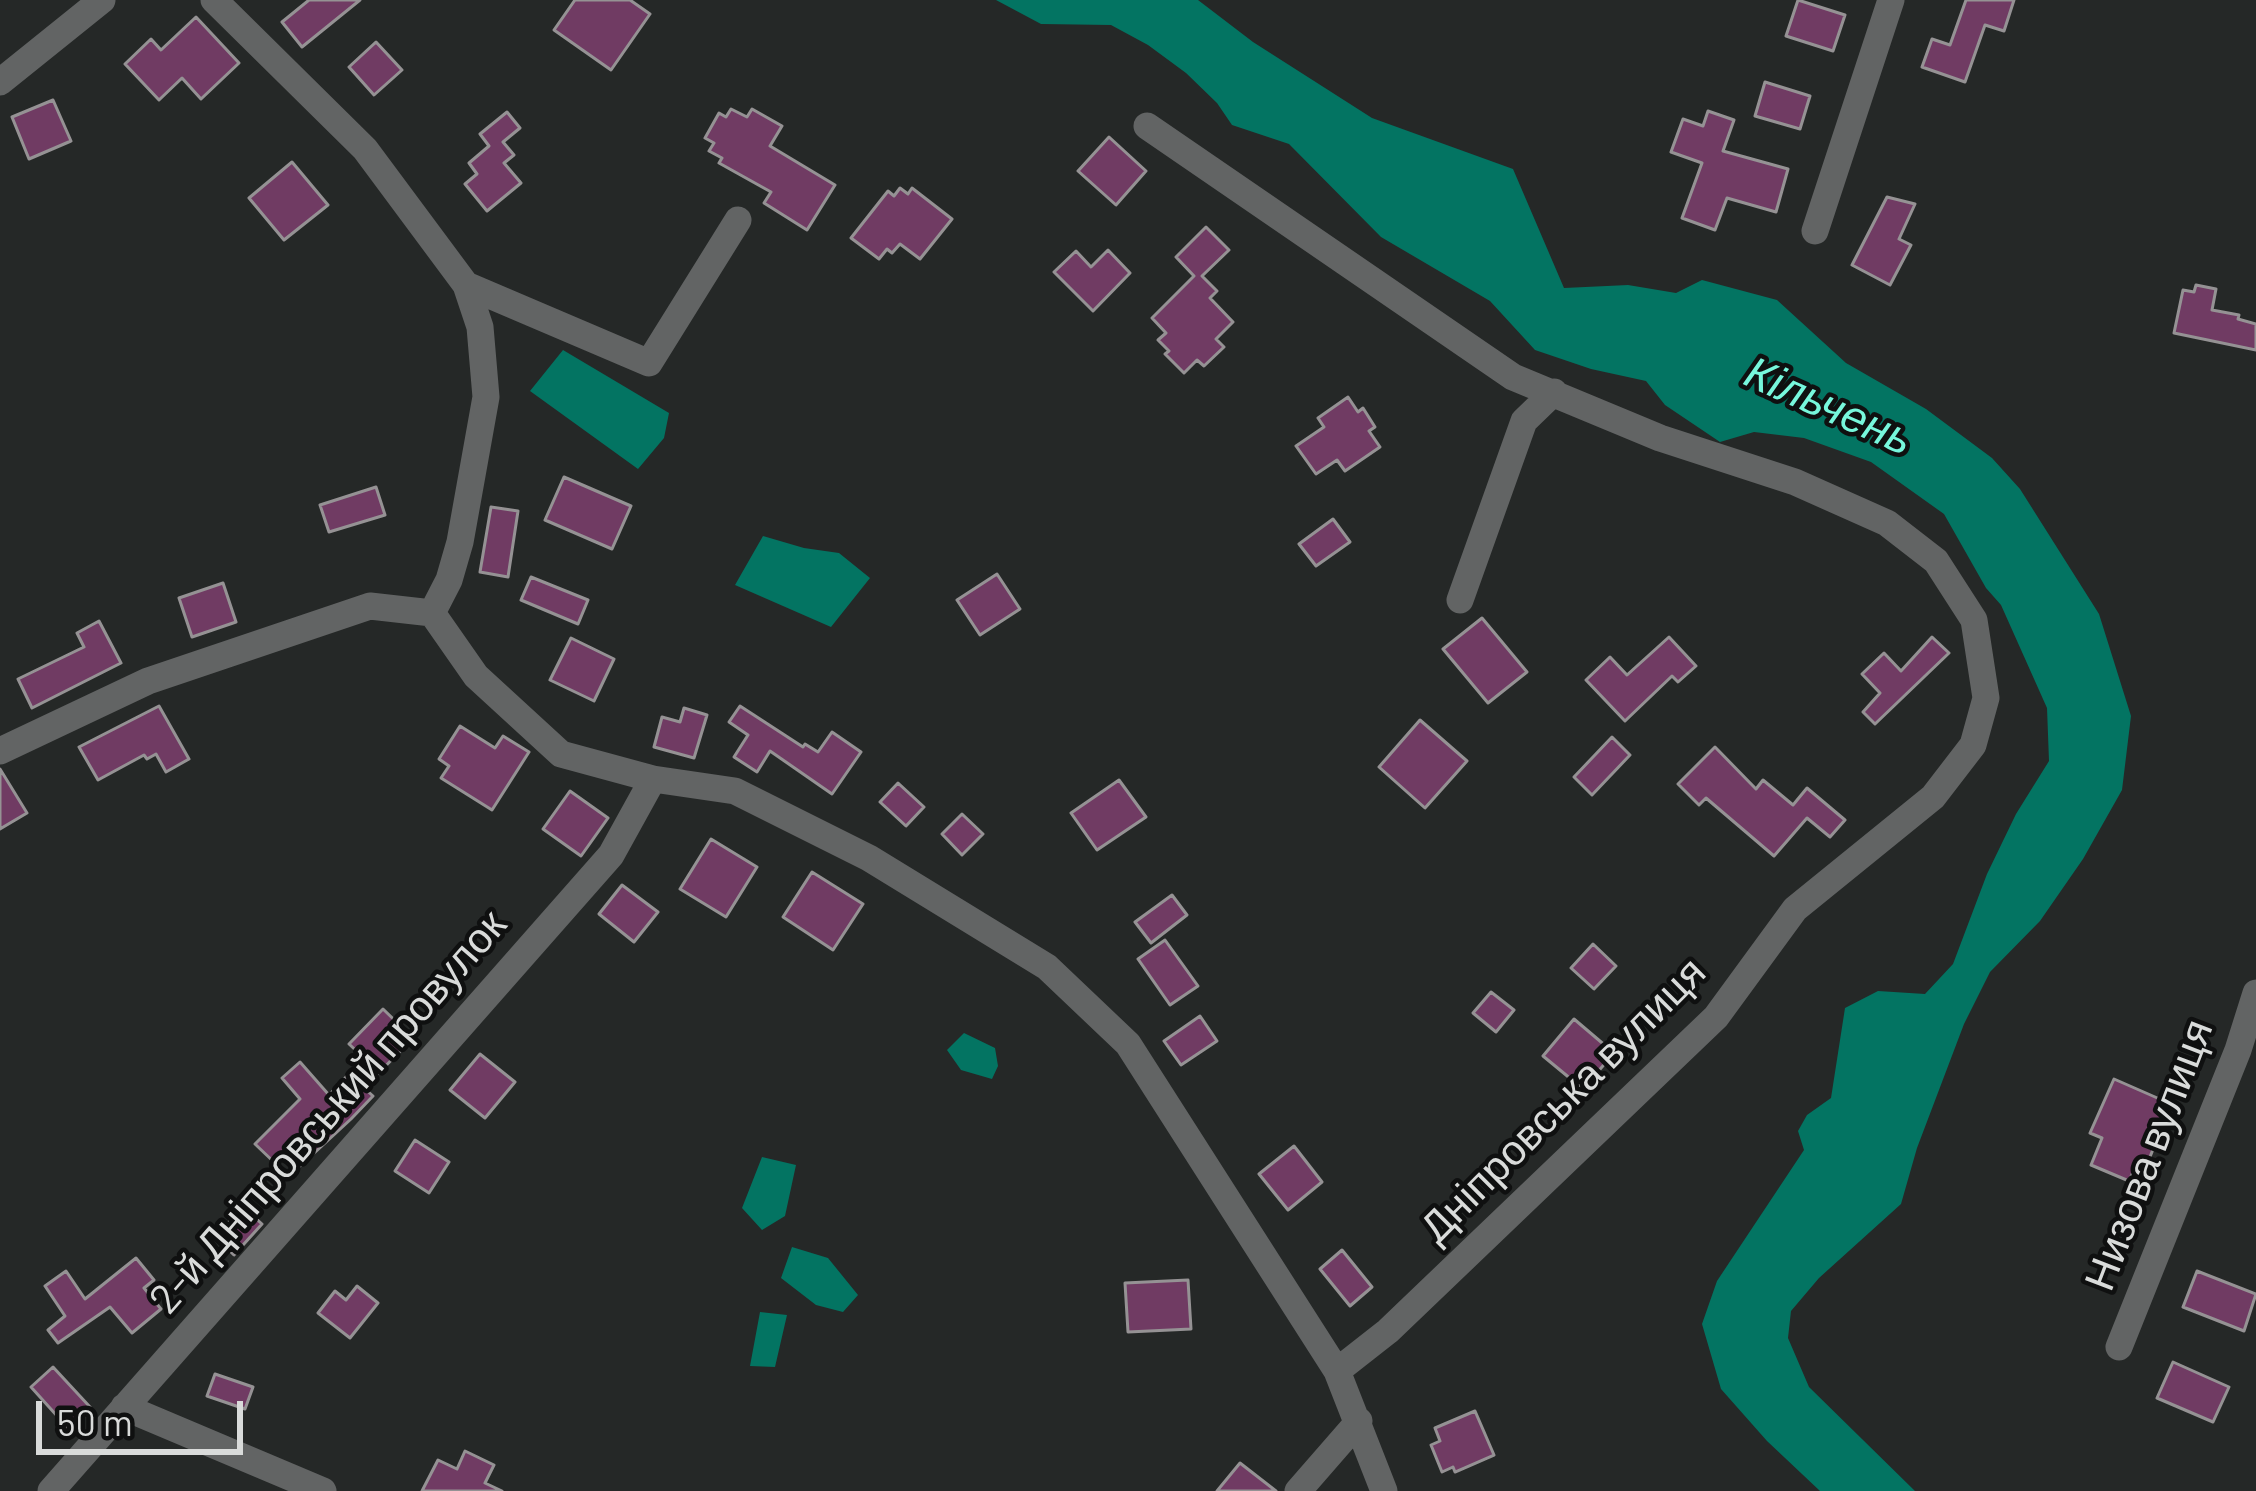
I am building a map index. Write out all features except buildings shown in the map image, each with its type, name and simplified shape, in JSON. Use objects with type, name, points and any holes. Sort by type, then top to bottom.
[{"type":"street","points":[[0,82],[101,0]]},
{"type":"street","points":[[214,0],[364,149],[466,285],[480,327],[486,397],[460,542],[432,614]]},
{"type":"street","points":[[1815,230],[1891,0]]},
{"type":"street","name":"Дніпровська вулиця","points":[[1147,126],[1514,377],[1660,438],[1795,482],[1887,523],[1936,561],[1974,620],[1986,698],[1973,745],[1933,797],[1795,909],[1716,1017],[1388,1331],[1337,1371]]},
{"type":"street","points":[[466,285],[649,363],[738,220]]},
{"type":"street","points":[[1460,601],[1524,421],[1554,392]]},
{"type":"street","points":[[0,752],[148,681],[370,606],[432,614],[476,676],[561,754],[653,778],[735,791],[868,858],[1047,968],[1128,1044],[1337,1371],[1384,1491]]},
{"type":"street","name":"2-й Дніпровський провулок","points":[[51,1491],[611,855],[653,778]]},
{"type":"street","name":"Низова вулиця","points":[[2119,1347],[2238,1050],[2256,993]]},
{"type":"street","points":[[124,1407],[323,1491]]},
{"type":"street","points":[[1298,1491],[1359,1421]]},
{"type":"water","name":"Кільчень","points":[[996,0],[1198,0],[1253,42],[1372,118],[1513,169],[1564,288],[1628,285],[1676,293],[1702,280],[1777,300],[1846,363],[1926,409],[1992,458],[2020,489],[2099,614],[2131,716],[2122,790],[2040,921],[1990,972],[1964,1024],[1901,1204],[1819,1278],[1791,1311],[1788,1338],[1809,1387],[1915,1491],[1820,1491],[1721,1389],[1702,1324],[1717,1281],[1804,1150],[1798,1131],[1807,1115],[1831,1098],[1845,1008],[1878,991],[1925,994],[1953,964],[1987,874],[2049,761],[2047,708],[2001,605],[1986,588],[1944,514],[1871,462],[1804,438],[1754,432],[1720,442],[1665,405],[1646,381],[1535,350],[1490,301],[1381,237],[1289,144],[1232,125],[1186,73],[1148,45],[1111,25],[1041,24]]},
{"type":"water","points":[[563,350],[669,413],[664,438],[638,469],[530,391]]},
{"type":"water","points":[[763,536],[839,553],[870,578],[831,627],[735,585]]},
{"type":"water","points":[[964,1033],[995,1048],[998,1066],[992,1079],[961,1070],[947,1050]]},
{"type":"water","points":[[762,1157],[796,1165],[785,1216],[762,1230],[742,1208]]},
{"type":"water","points":[[792,1247],[828,1258],[858,1295],[843,1312],[816,1305],[781,1278]]},
{"type":"water","points":[[760,1312],[787,1315],[775,1367],[750,1366]]}]
